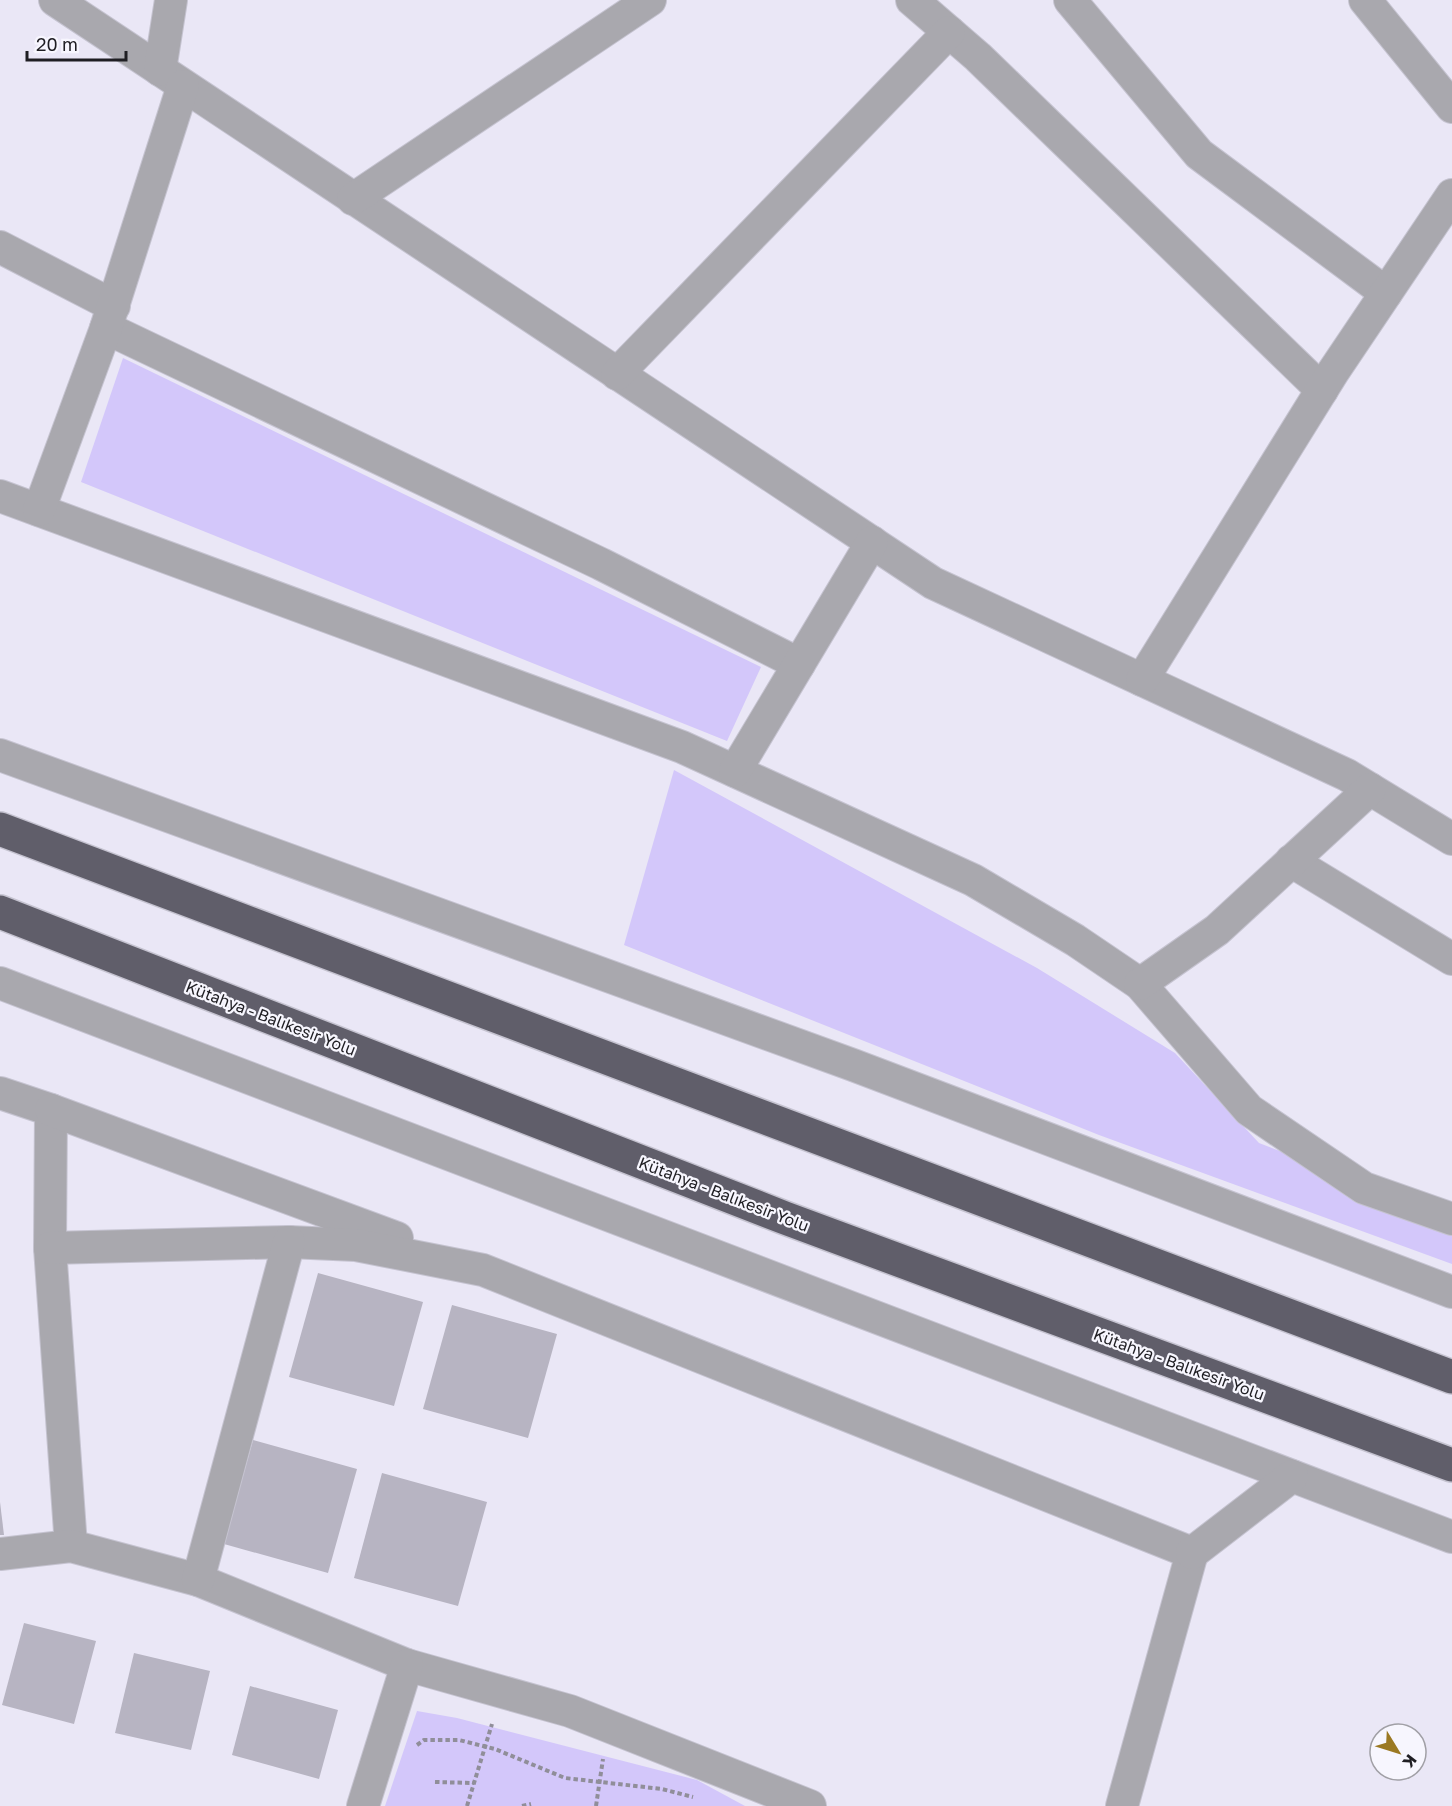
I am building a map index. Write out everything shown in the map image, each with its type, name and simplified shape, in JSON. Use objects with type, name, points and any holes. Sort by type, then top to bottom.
[{"type":"highway","points":[[0,829],[1452,1377]]},
{"type":"highway","name":"Kütahya - Balıkesir Yolu","points":[[0,912],[774,1213],[1452,1465]]},
{"type":"street","points":[[55,0],[933,583],[1347,775],[1452,839]]},
{"type":"street","points":[[39,510],[110,317],[171,78],[171,0]]},
{"type":"street","points":[[353,199],[650,0]]},
{"type":"street","points":[[912,0],[949,32],[1322,390]]},
{"type":"street","points":[[1070,0],[1199,154],[1386,293]]},
{"type":"street","points":[[1365,0],[1452,107]]},
{"type":"street","points":[[617,374],[949,32]]},
{"type":"street","points":[[1142,680],[1322,390],[1452,195]]},
{"type":"street","points":[[0,247],[110,317],[799,664]]},
{"type":"street","points":[[0,496],[682,747],[973,880],[1076,940],[1140,984],[1249,1110],[1364,1188],[1452,1219]]},
{"type":"street","points":[[735,771],[872,542]]},
{"type":"street","points":[[0,755],[853,1065],[1452,1292]]},
{"type":"street","points":[[1140,984],[1217,930],[1370,789]]},
{"type":"street","points":[[1291,861],[1452,959]]},
{"type":"street","points":[[0,983],[1452,1537]]},
{"type":"street","points":[[0,1093],[483,1270],[1192,1553]]},
{"type":"street","points":[[51,1110],[50,1248],[71,1546]]},
{"type":"street","points":[[50,1248],[289,1242],[356,1245],[483,1270]]},
{"type":"street","points":[[198,1580],[289,1242]]},
{"type":"street","points":[[1122,1806],[1192,1553],[1292,1476]]},
{"type":"street","points":[[0,1554],[71,1546],[198,1580],[407,1665],[570,1711],[810,1806]]},
{"type":"street","points":[[363,1806],[407,1665]]},
{"type":"path","points":[[467,1806],[484,1746],[505,1692]]},
{"type":"path","points":[[596,1806],[598,1784],[610,1726]]},
{"type":"path","points":[[410,1751],[424,1740],[459,1740],[529,1762],[565,1778],[598,1784],[662,1789],[701,1800]]},
{"type":"path","points":[[435,1782],[474,1783]]},
{"type":"path","points":[[522,1806],[531,1804]]},
{"type":"shaded area","points":[[123,358],[761,667],[727,741],[81,482]]},
{"type":"shaded area","points":[[674,770],[1037,968],[1175,1053],[1259,1143],[1452,1218],[1452,1264],[1099,1135],[624,945]]},
{"type":"shaded area","points":[[417,1711],[457,1718],[697,1780],[745,1806],[385,1806]]},
{"type":"building","points":[[318,1273],[423,1302],[394,1406],[289,1377]]},
{"type":"building","points":[[452,1305],[557,1334],[528,1438],[423,1409]]},
{"type":"building","points":[[253,1440],[357,1469],[328,1573],[224,1544]]},
{"type":"building","points":[[382,1473],[487,1502],[458,1606],[354,1578]]},
{"type":"building","points":[[0,1502],[4,1535],[0,1535]]},
{"type":"building","points":[[24,1623],[96,1641],[74,1724],[2,1705]]},
{"type":"building","points":[[134,1653],[210,1671],[191,1750],[115,1733]]},
{"type":"building","points":[[250,1686],[338,1710],[319,1779],[232,1755]]}]
